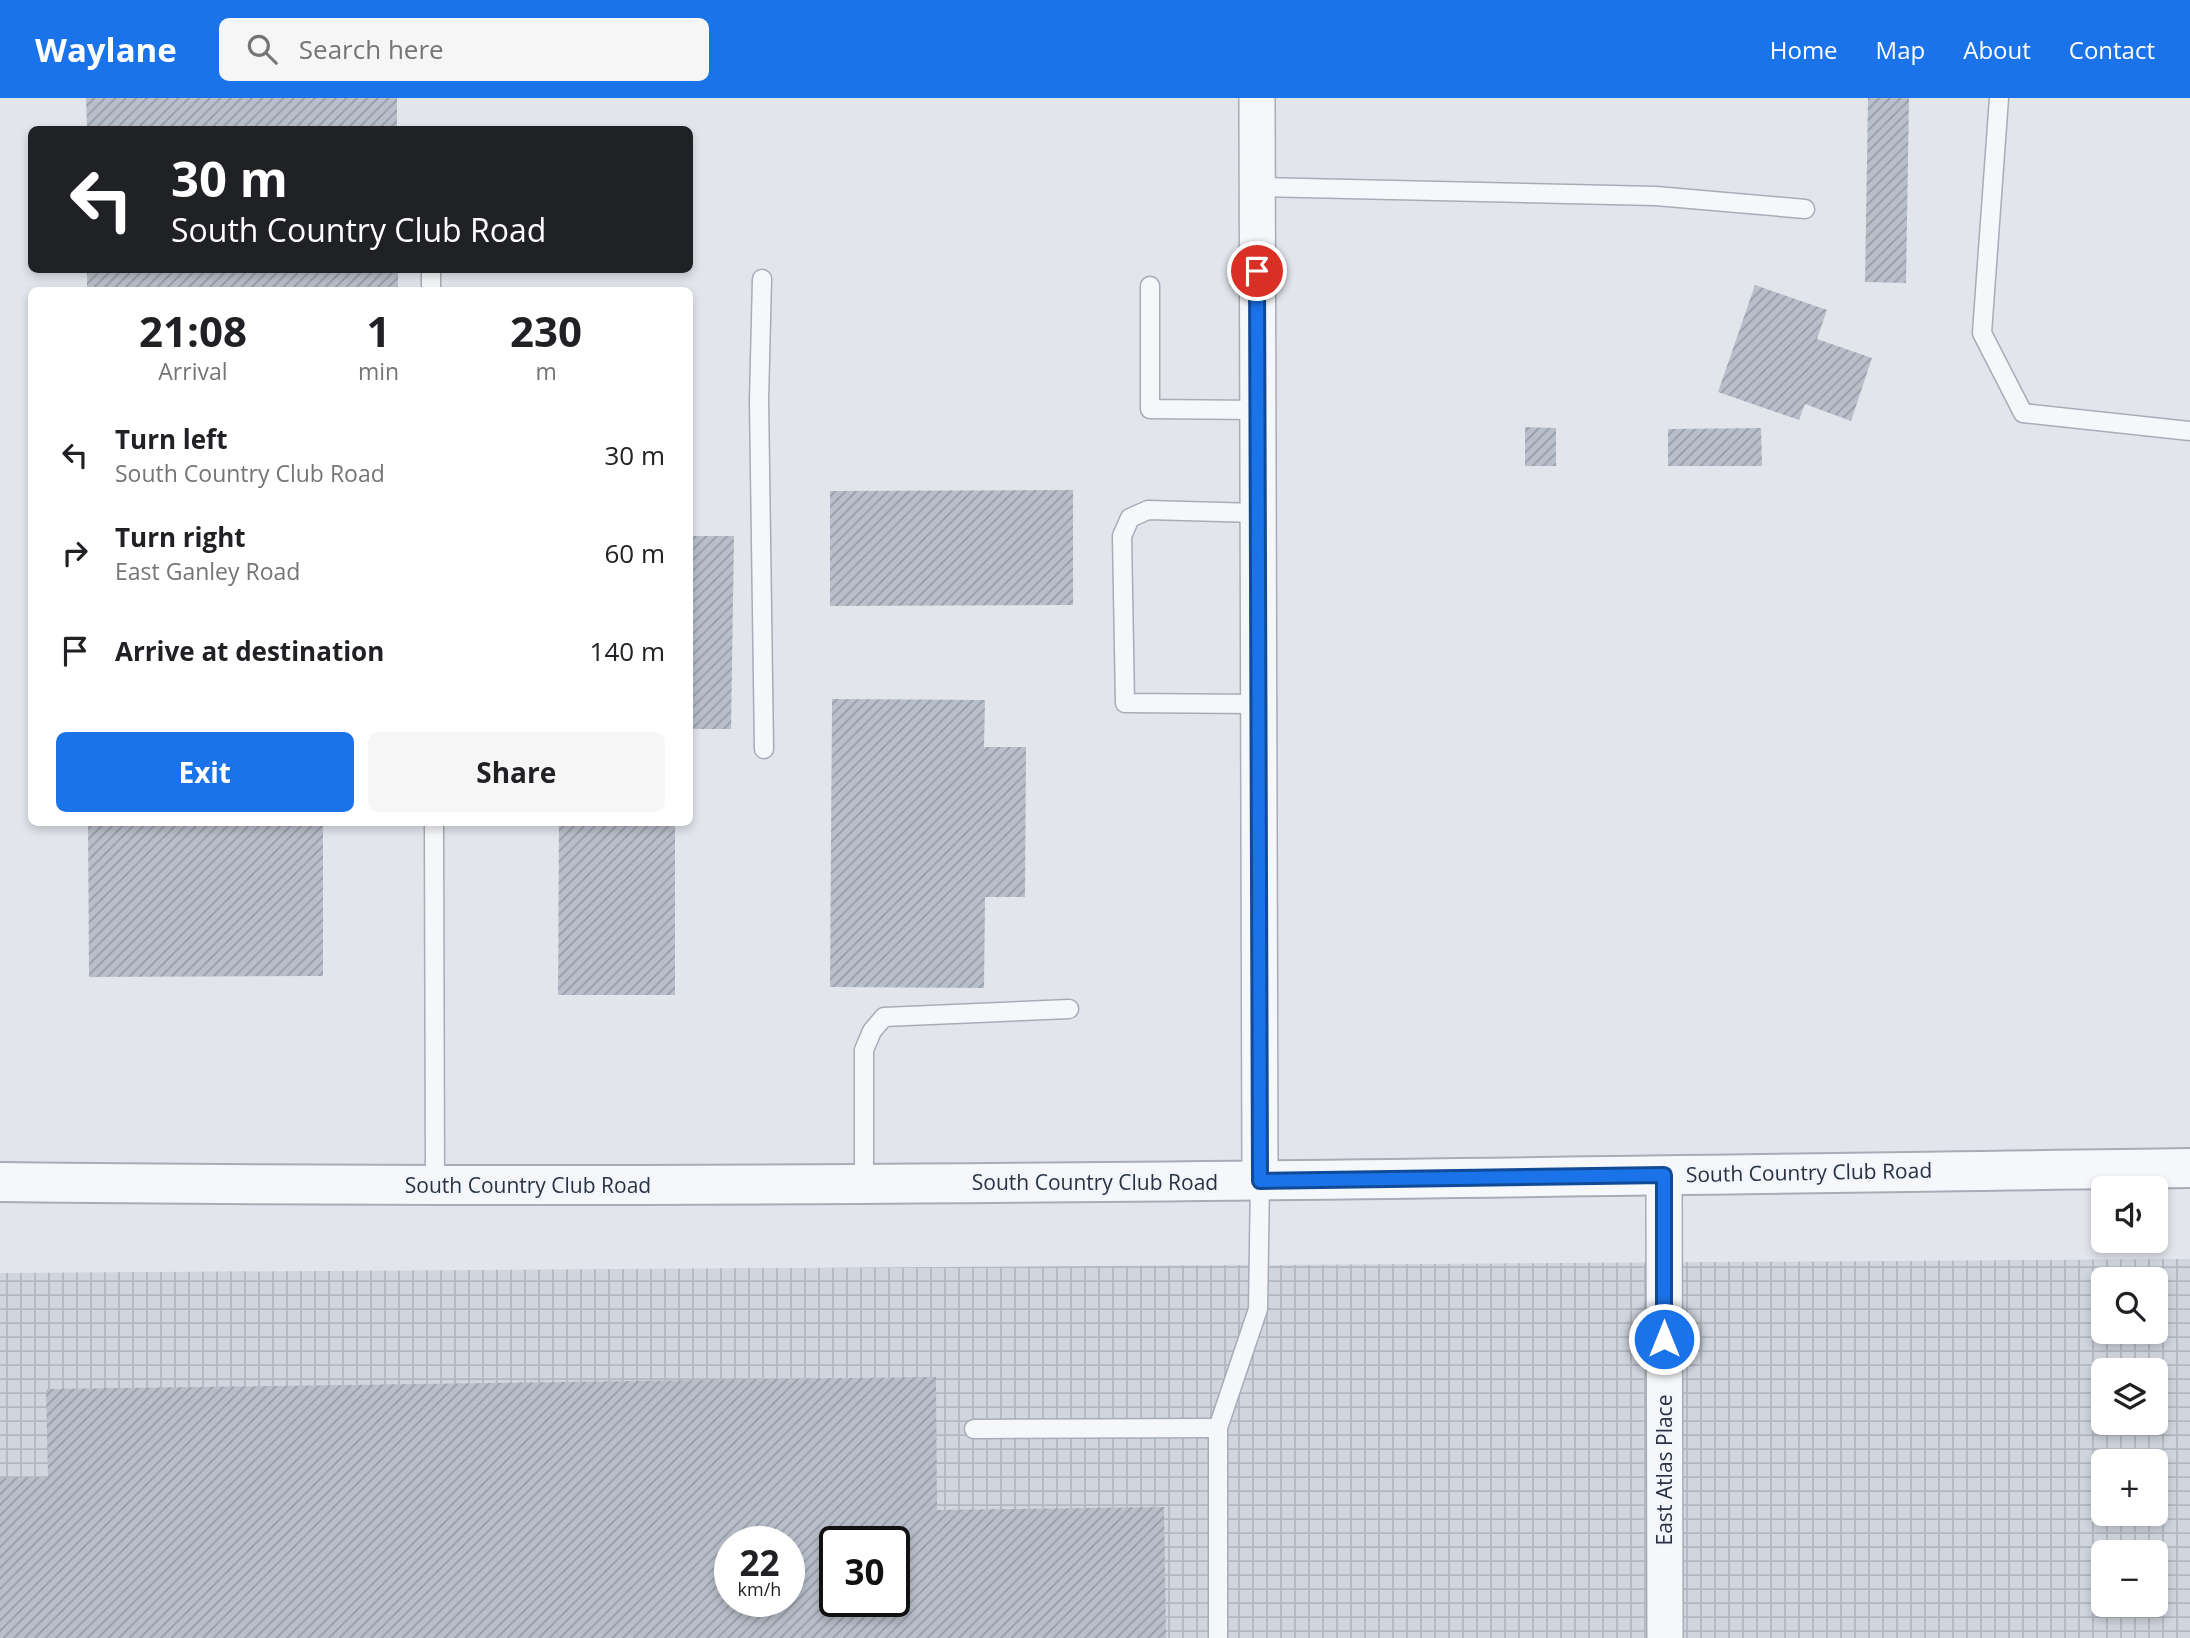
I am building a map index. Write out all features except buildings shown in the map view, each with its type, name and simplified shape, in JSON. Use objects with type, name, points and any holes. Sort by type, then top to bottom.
[{"type":"street","points":[[1257,98],[1260,1181]]},
{"type":"street","name":"South Country Club Road","points":[[0,1182],[435,1187],[1260,1181],[2190,1168]]},
{"type":"street","name":"East Atlas Place","points":[[1664,1175],[1665,1638]]},
{"type":"lane","points":[[1999,98],[1982,333],[2023,413],[2190,431]]},
{"type":"lane","points":[[1257,187],[1656,196],[1805,209]]},
{"type":"lane","points":[[762,279],[759,400],[764,749]]},
{"type":"lane","points":[[1150,286],[1150,409],[1258,410]]},
{"type":"lane","points":[[1258,513],[1148,510],[1130,518],[1122,536],[1125,703],[1258,704]]},
{"type":"lane","points":[[433,826],[435,1187]]},
{"type":"lane","points":[[864,1184],[864,1050],[872,1031],[884,1017],[1069,1009]]},
{"type":"lane","points":[[1218,1638],[1219,1427],[1258,1310],[1260,1181]]},
{"type":"lane","points":[[974,1429],[1219,1427]]},
{"type":"shaded area","points":[[2190,1259],[2190,1638],[0,1638],[0,1273]]},
{"type":"route","points":[[1257,271],[1260,1181],[1664,1175],[1664,1339]]}]
